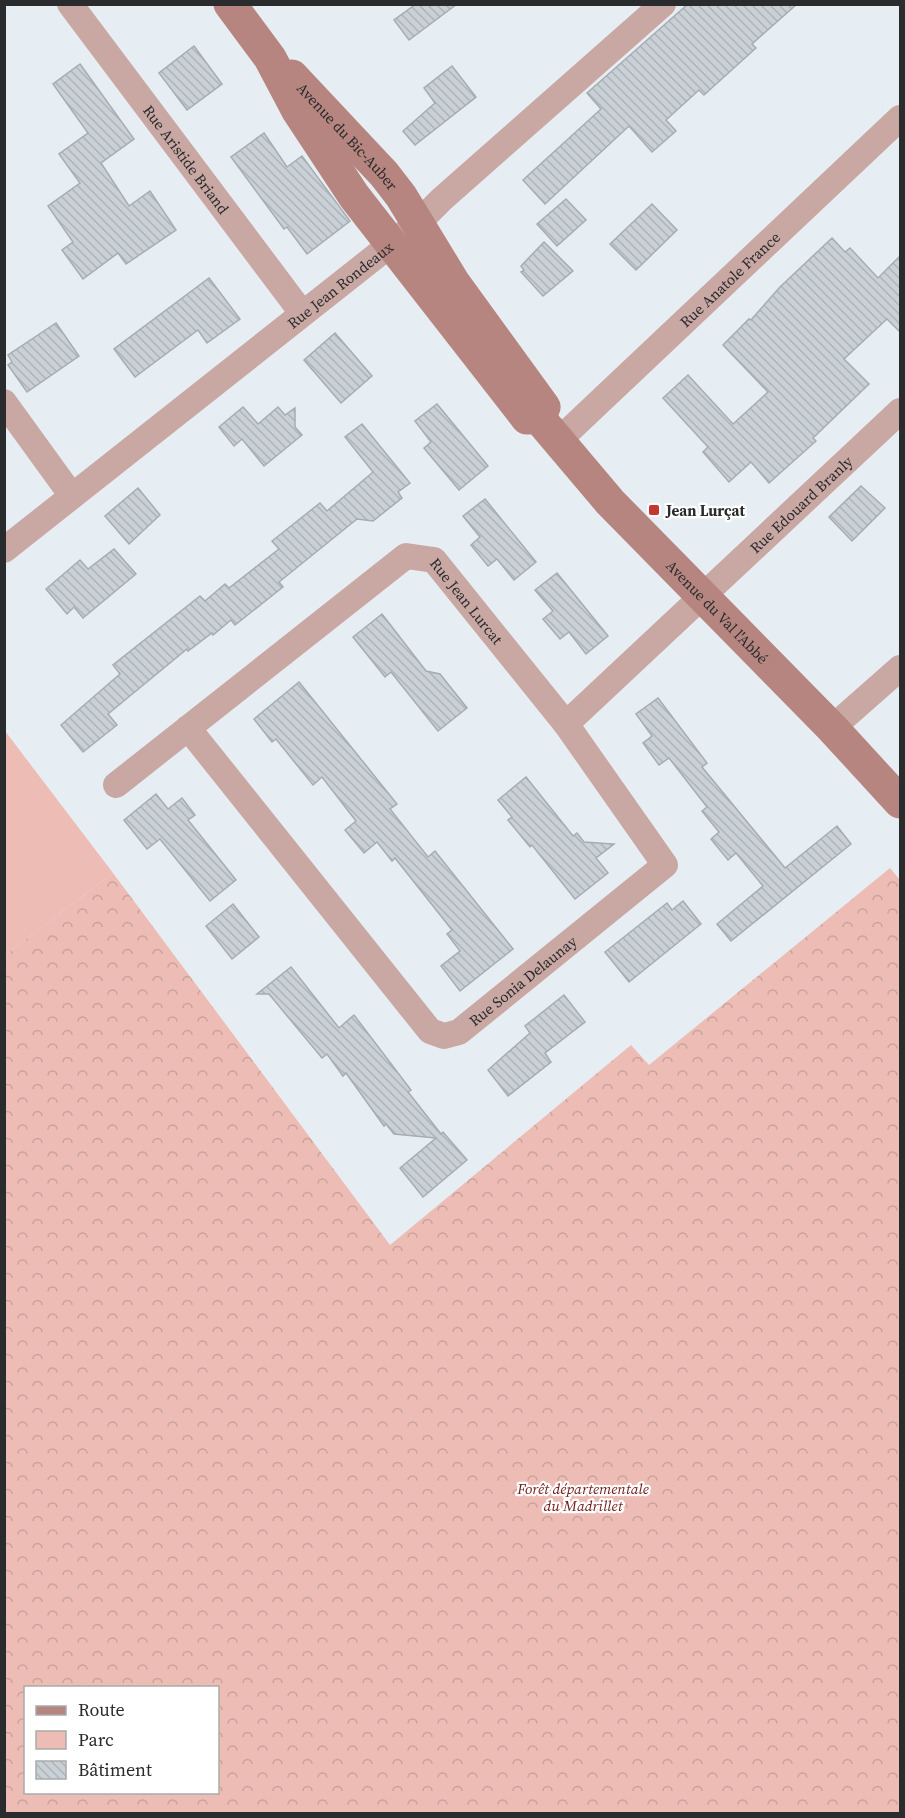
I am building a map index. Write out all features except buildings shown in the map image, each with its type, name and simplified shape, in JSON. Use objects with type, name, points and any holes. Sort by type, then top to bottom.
[{"type":"main road","name":"Avenue du Bic-Auber","points":[[230,4],[270,58],[298,111],[389,245]]},
{"type":"main road","name":"Avenue du Bic-Auber","points":[[270,58],[303,86],[384,174],[419,222]]},
{"type":"main road","name":"Avenue du Val l'Abbé","points":[[419,222],[454,283],[544,407],[548,429]]},
{"type":"main road","name":"Avenue du Val l'Abbé","points":[[389,245],[526,418],[548,429],[610,502],[832,728],[900,802]]},
{"type":"street","name":"Rue Aristide Briand","points":[[70,4],[302,313]]},
{"type":"street","name":"Rue Jean Rondeaux","points":[[4,550],[419,222],[635,13],[663,4]]},
{"type":"street","name":"Rue Anatole France","points":[[548,429],[900,118]]},
{"type":"street","points":[[4,402],[72,496]]},
{"type":"street","name":"Rue Edouard Branly","points":[[702,598],[900,411]]},
{"type":"street","name":"Rue Jean Lurcat","points":[[116,785],[406,556],[435,560],[566,724]]},
{"type":"street","points":[[566,724],[702,598]]},
{"type":"street","points":[[832,728],[900,668]]},
{"type":"street","name":"Rue Sonia Delaunay","points":[[188,728],[430,1031],[444,1036],[459,1032],[665,865],[566,724]]},
{"type":"green space","points":[[5,731],[113,873],[5,955]]},
{"type":"green space","name":"Forêt départementale du Madrillet","points":[[890,868],[900,880],[900,1813],[5,1813],[5,955],[113,873],[390,1245],[631,1045],[649,1065]]},
{"type":"place","name":"Jean Lurçat","points":[[654,510]]}]
